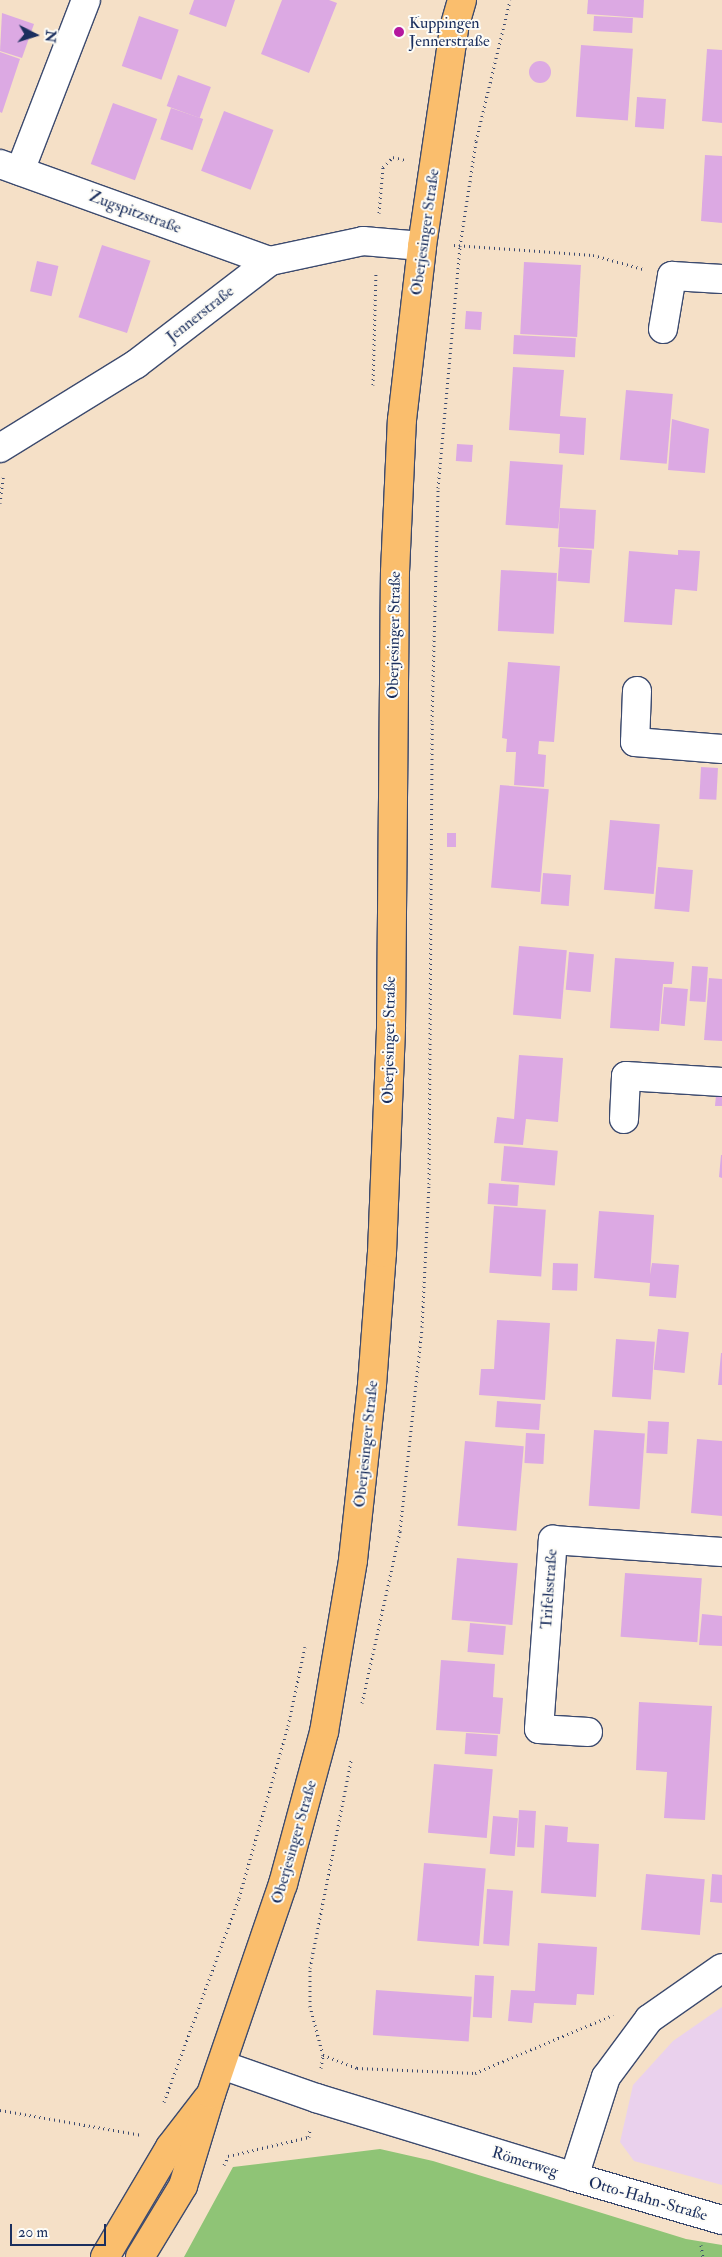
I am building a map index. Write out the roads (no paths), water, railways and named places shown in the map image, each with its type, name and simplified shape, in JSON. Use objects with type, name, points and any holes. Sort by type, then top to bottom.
[{"type":"main road","name":"Oberjesinger Straße","points":[[211,2094],[283,1884],[324,1732],[353,1560],[364,1475],[382,1253],[391,1027],[397,489],[422,246],[454,28],[462,0]]},
{"type":"main road","points":[[105,2257],[170,2147],[211,2094]]},
{"type":"main road","points":[[140,2257],[184,2186],[211,2094]]},
{"type":"street","points":[[10,167],[86,0]]},
{"type":"street","name":"Zugspitzstraße","points":[[10,167],[270,260]]},
{"type":"street","name":"Jennerstraße","points":[[0,448],[136,364],[270,260],[323,247],[363,241],[422,246]]},
{"type":"street","points":[[663,329],[672,276],[722,279]]},
{"type":"street","points":[[637,691],[635,742],[722,749]]},
{"type":"street","points":[[624,1119],[626,1076],[722,1082]]},
{"type":"street","name":"Trifelsstraße","points":[[588,1732],[539,1729],[553,1540],[722,1552]]},
{"type":"street","name":"Römerweg","points":[[222,2065],[316,2098],[574,2177],[606,2077],[649,2019],[722,1968]]},
{"type":"street","name":"Otto-Hahn-Straße","points":[[574,2177],[722,2220]]},
{"type":"place","name":"Kuppingen Jennerstraße","points":[[399,32]]}]
